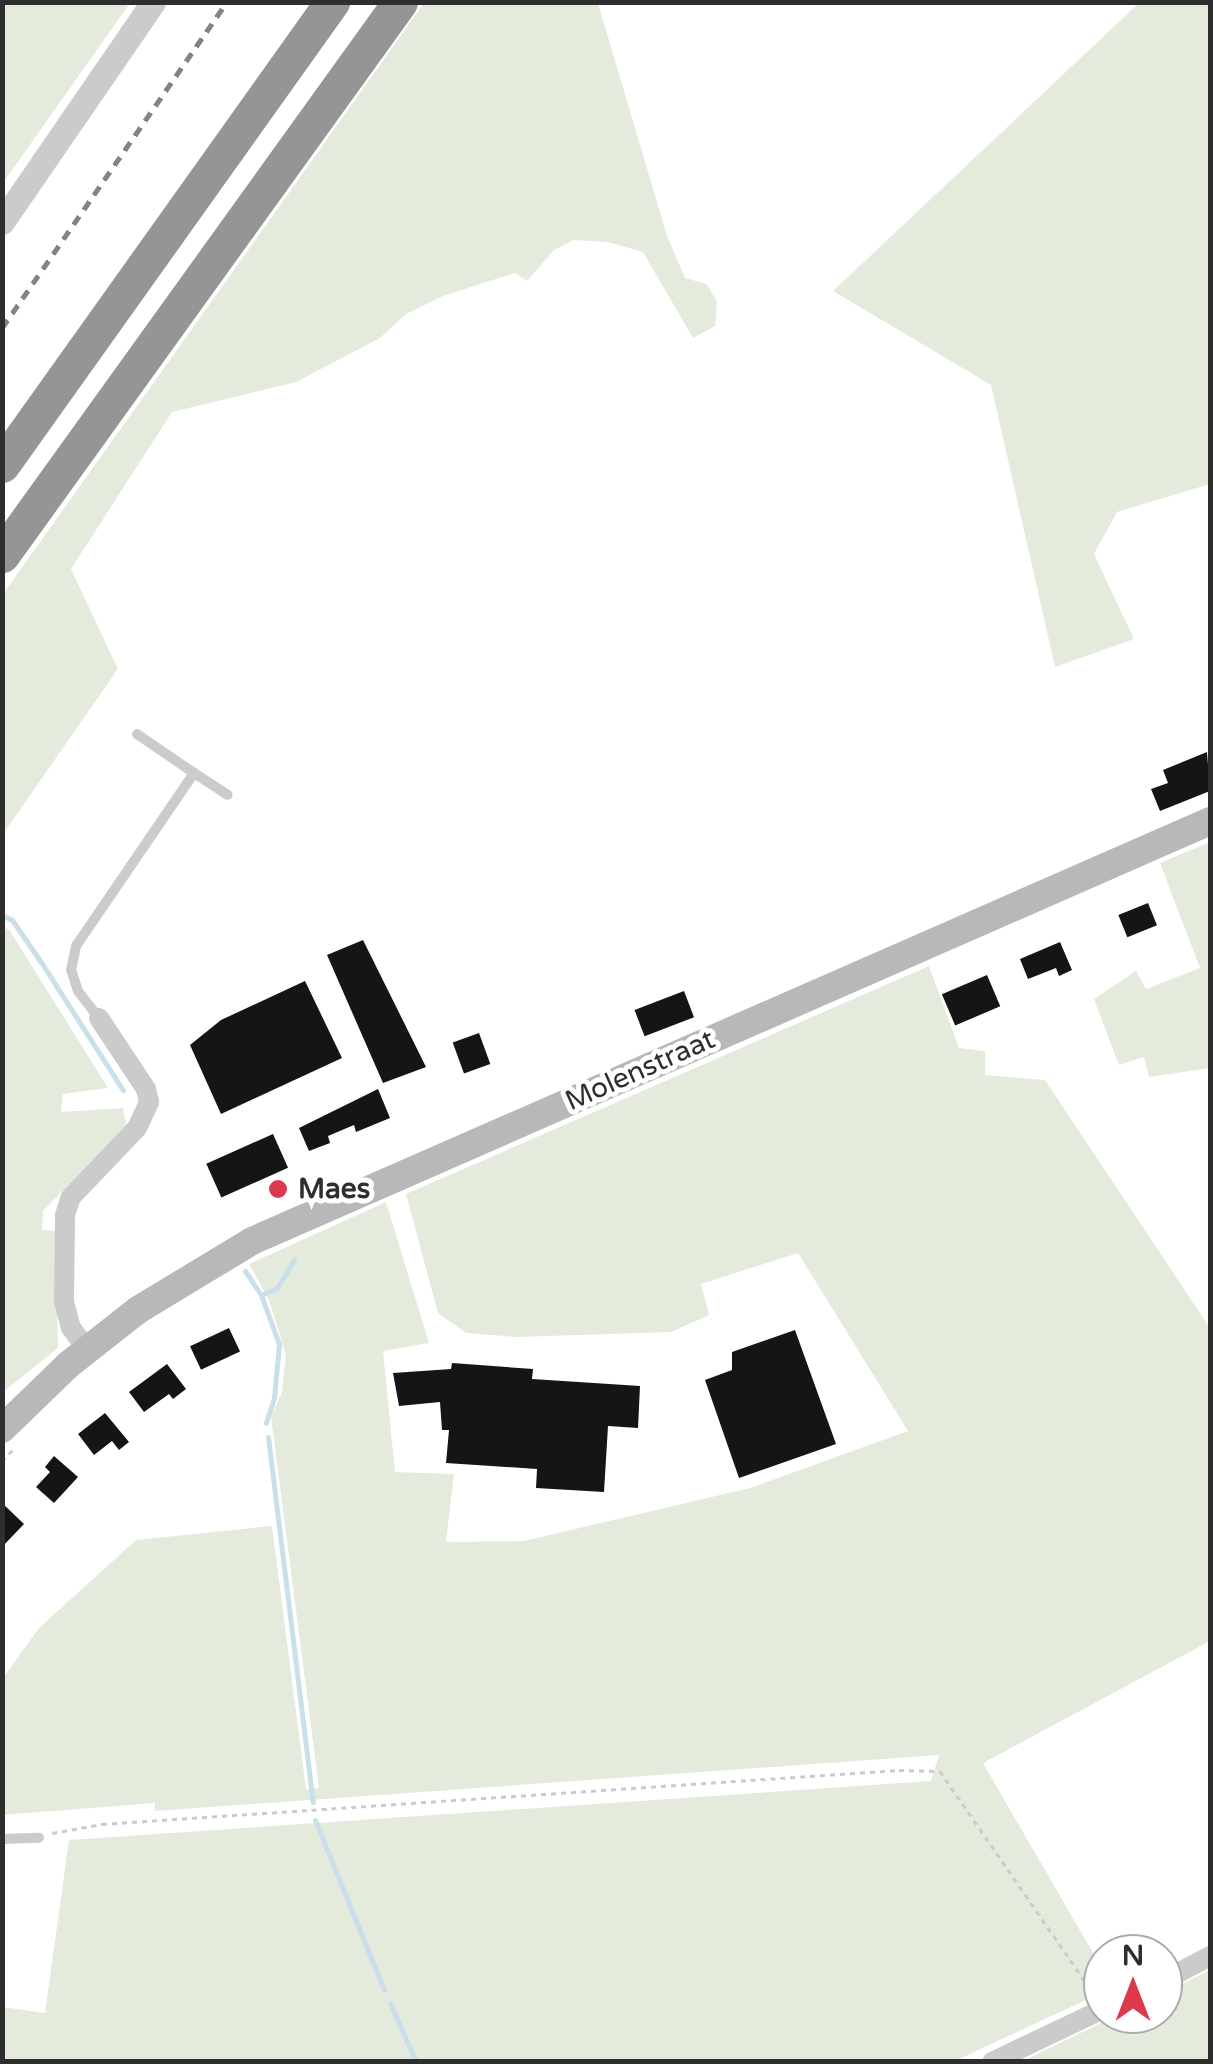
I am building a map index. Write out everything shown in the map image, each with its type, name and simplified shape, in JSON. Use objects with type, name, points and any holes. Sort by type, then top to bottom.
[{"type":"highway","points":[[2,465],[332,2]]},
{"type":"highway","points":[[2,555],[400,2]]},
{"type":"main road","name":"Molenstraat","points":[[13,1434],[87,1349],[164,1291],[252,1240],[1210,821]]},
{"type":"street","points":[[2,222],[152,2]]},
{"type":"street","points":[[87,1349],[71,1328],[64,1302],[65,1215],[72,1197],[137,1128],[149,1102],[146,1089],[99,1018]]},
{"type":"street","points":[[1183,1970],[1210,1956]]},
{"type":"street","points":[[992,2062],[1083,2019]]},
{"type":"lane","points":[[137,734],[228,795]]},
{"type":"lane","points":[[99,1018],[78,991],[71,970],[76,946],[194,773]]},
{"type":"lane","points":[[2,1839],[39,1838]]},
{"type":"path","points":[[2,1461],[13,1434]]},
{"type":"path","points":[[39,1838],[69,1826],[898,1770],[940,1771],[1083,1980]]},
{"type":"green space","points":[[2,3],[130,3],[3,183]]},
{"type":"green space","points":[[424,3],[598,3],[667,236],[685,278],[707,284],[717,302],[715,326],[693,338],[643,252],[608,242],[573,240],[554,250],[527,281],[515,273],[443,296],[406,314],[380,338],[296,382],[172,412],[71,569],[118,669],[3,834],[3,594]]},
{"type":"green space","points":[[1139,3],[1210,3],[1210,484],[1117,512],[1094,554],[1134,639],[1055,667],[991,385],[833,291]]},
{"type":"green space","points":[[1210,842],[1210,1068],[1149,1077],[1144,1057],[1119,1065],[1094,999],[1136,971],[1146,989],[1200,968],[1160,863]]},
{"type":"green space","points":[[3,926],[10,931],[108,1088],[63,1094],[61,1112],[123,1108],[126,1125],[43,1211],[42,1230],[55,1231],[58,1348],[3,1392]]},
{"type":"green space","points":[[929,966],[959,1048],[985,1051],[985,1075],[1045,1080],[1210,1328],[1210,1641],[983,1763],[1083,1936],[1083,2001],[955,2061],[3,2061],[3,2007],[45,2013],[69,1840],[931,1781],[939,1755],[155,1811],[155,1803],[2,1815],[3,1678],[39,1628],[136,1540],[272,1526],[306,1789],[319,1788],[271,1417],[282,1392],[286,1355],[269,1300],[249,1264],[386,1202],[429,1343],[383,1351],[395,1472],[454,1474],[446,1542],[524,1541],[750,1488],[908,1431],[798,1253],[701,1284],[709,1315],[671,1332],[517,1337],[466,1333],[438,1313],[406,1194]]},
{"type":"green space","points":[[1208,1971],[1210,2061],[1022,2061],[1083,2032],[1183,2034],[1183,1983]]},
{"type":"building","points":[[1207,752],[1210,791],[1160,811],[1151,789],[1168,783],[1163,770]]},
{"type":"building","points":[[1148,903],[1157,925],[1127,937],[1118,915]]},
{"type":"building","points":[[363,940],[426,1067],[383,1083],[327,955]]},
{"type":"building","points":[[1060,942],[1072,970],[1059,976],[1056,968],[1028,979],[1020,959]]},
{"type":"building","points":[[987,975],[1000,1006],[955,1025],[942,994]]},
{"type":"building","points":[[305,981],[342,1058],[221,1114],[190,1045],[221,1020]]},
{"type":"building","points":[[684,991],[694,1017],[645,1036],[635,1010]]},
{"type":"building","points":[[479,1033],[490,1064],[464,1074],[453,1043]]},
{"type":"building","points":[[378,1089],[390,1118],[356,1132],[354,1125],[328,1136],[330,1143],[309,1151],[299,1128]]},
{"type":"building","points":[[273,1134],[288,1168],[221,1197],[206,1164]]},
{"type":"building","points":[[229,1328],[240,1352],[201,1370],[190,1346]]},
{"type":"building","points":[[795,1330],[836,1444],[739,1478],[705,1380],[732,1370],[732,1352]]},
{"type":"building","points":[[452,1363],[533,1369],[532,1379],[640,1386],[638,1428],[608,1426],[604,1492],[536,1488],[537,1469],[446,1463],[449,1430],[442,1430],[440,1402],[399,1406],[393,1373],[451,1369]]},
{"type":"building","points":[[167,1364],[186,1389],[173,1399],[169,1394],[144,1412],[129,1392]]},
{"type":"building","points":[[105,1413],[129,1442],[119,1450],[112,1441],[94,1455],[78,1434]]},
{"type":"building","points":[[54,1456],[78,1477],[54,1503],[36,1487],[50,1472],[45,1467]]},
{"type":"building","points":[[2,1503],[24,1524],[2,1547]]},
{"type":"waterway","points":[[2,915],[12,920],[123,1090]]},
{"type":"waterway","points":[[261,1295],[277,1288],[294,1260]]},
{"type":"waterway","points":[[245,1271],[261,1295],[279,1344],[274,1398],[266,1423]]},
{"type":"waterway","points":[[268,1437],[313,1802]]},
{"type":"waterway","points":[[315,1820],[384,1990]]},
{"type":"waterway","points":[[390,2003],[416,2062]]},
{"type":"railway","points":[[2,328],[227,2]]},
{"type":"place","name":"Maes","points":[[278,1189]]}]
